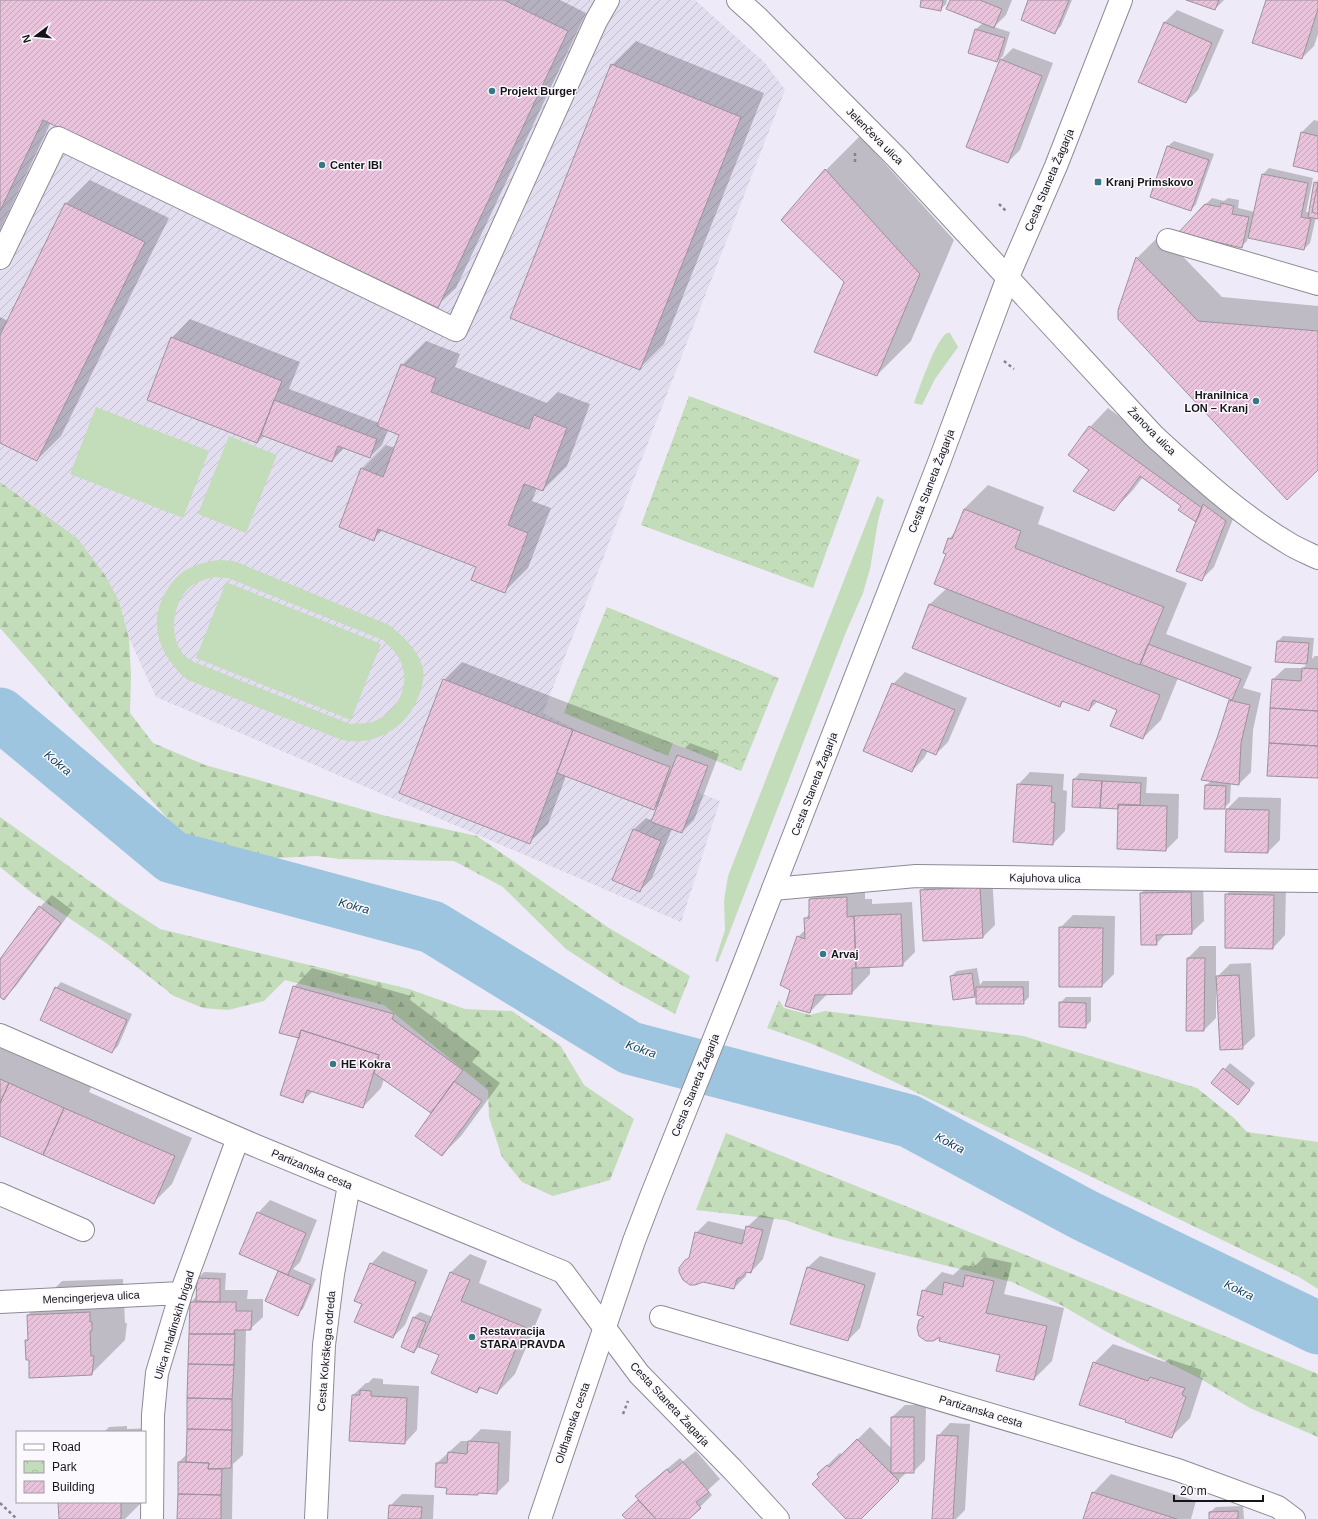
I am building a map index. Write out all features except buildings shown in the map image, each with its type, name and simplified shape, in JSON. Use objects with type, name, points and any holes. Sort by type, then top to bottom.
[{"type":"street","points":[[0,258],[58,138],[456,330],[596,21],[608,0]]},
{"type":"street","name":"Jelenčeva ulica","points":[[738,0],[759,9],[1008,277]]},
{"type":"street","name":"Cesta Staneta Žagarja","points":[[778,1519],[733,1470],[639,1374],[604,1328],[652,1194],[736,984],[938,465],[1008,277],[1056,166],[1121,0]]},
{"type":"street","points":[[1168,240],[1318,284]]},
{"type":"street","name":"Žanova ulica","points":[[1008,277],[1154,436],[1198,475],[1250,517],[1288,544],[1318,558]]},
{"type":"street","name":"Kajuhova ulica","points":[[773,889],[916,876],[1318,881]]},
{"type":"street","name":"Partizanska cesta","points":[[0,1035],[349,1185],[563,1272],[604,1328]]},
{"type":"street","name":"Ulica mladinskih brigad","points":[[152,1519],[153,1415],[157,1373],[182,1293],[238,1138]]},
{"type":"street","name":"Cesta Kokrškega odreda","points":[[316,1519],[324,1345],[333,1274],[349,1185]]},
{"type":"street","points":[[0,1194],[82,1230]]},
{"type":"street","name":"Mencingerjeva ulica","points":[[0,1302],[182,1293]]},
{"type":"street","name":"Partizanska cesta","points":[[668,1319],[1178,1470],[1278,1507],[1294,1519]]},
{"type":"street","name":"Oldhamska cesta","points":[[540,1519],[604,1328]]},
{"type":"path","points":[[0,1503],[18,1519]]},
{"type":"shaded area","points":[[0,0],[695,0],[765,63],[785,90],[543,713],[695,791],[720,801],[681,922],[156,697],[129,638],[119,601],[77,538],[0,482]]},
{"type":"green space","points":[[947,333],[950,333],[958,347],[935,379],[922,405],[914,403],[933,354],[938,344]]},
{"type":"green space","points":[[689,396],[860,460],[813,588],[641,525]]},
{"type":"green space","points":[[96,407],[209,451],[183,518],[70,474]]},
{"type":"green space","points":[[229,436],[277,455],[246,533],[198,514]]},
{"type":"green space","points":[[0,482],[77,538],[105,575],[119,601],[129,638],[131,676],[130,713],[153,743],[205,765],[386,816],[477,836],[609,928],[690,976],[675,1014],[618,983],[566,949],[503,887],[454,861],[340,859],[317,856],[277,858],[226,857],[193,841],[176,828],[0,628]]},
{"type":"green space","points":[[877,496],[884,500],[878,521],[870,569],[863,593],[846,632],[718,962],[715,961],[725,930],[724,901],[728,876]]},
{"type":"green space","points":[[218,560],[234,561],[389,625],[413,648],[423,668],[421,689],[409,715],[400,724],[379,737],[368,740],[342,740],[188,680],[170,661],[164,650],[159,639],[157,615],[167,590],[178,577],[186,570],[194,566]],"holes":[[[213,577],[228,578],[383,640],[394,651],[404,671],[404,682],[398,701],[391,710],[372,722],[350,724],[194,662],[186,657],[179,648],[174,631],[175,614],[181,598],[189,588],[202,581]]]},
{"type":"green space","points":[[226,582],[381,644],[351,720],[196,658]]},
{"type":"green space","points":[[607,607],[779,678],[741,771],[673,743],[668,756],[564,713]]},
{"type":"green space","points":[[0,817],[120,903],[160,929],[409,989],[465,1009],[512,1011],[560,1045],[584,1085],[634,1119],[610,1180],[553,1196],[522,1182],[502,1157],[489,1117],[488,1090],[384,1005],[285,980],[264,1001],[228,1010],[203,1008],[174,996],[106,943],[32,893],[0,867]]},
{"type":"green space","points":[[779,1000],[784,1008],[810,1015],[825,1011],[1023,1036],[1197,1088],[1233,1117],[1247,1132],[1318,1142],[1318,1289],[1299,1277],[849,1060],[810,1043],[767,1028]]},
{"type":"green space","points":[[726,1133],[1318,1374],[1318,1437],[1250,1408],[1199,1378],[1107,1332],[1063,1306],[1012,1282],[836,1238],[785,1220],[696,1210]]},
{"type":"waterway","name":"Kokra","points":[[0,714],[172,857],[432,927],[630,1048],[909,1121],[1084,1215],[1318,1328]]},
{"type":"place","name":"Projekt Burger","points":[[492,91]]},
{"type":"place","name":"Center IBI","points":[[322,165]]},
{"type":"place","name":"Kranj Primskovo","points":[[1098,182]]},
{"type":"place","name":"Hranilnica LON – Kranj","points":[[1256,401]]},
{"type":"place","name":"Arvaj","points":[[823,954]]},
{"type":"place","name":"HE Kokra","points":[[333,1064]]},
{"type":"place","name":"Restavracija STARA PRAVDA","points":[[472,1337]]}]
